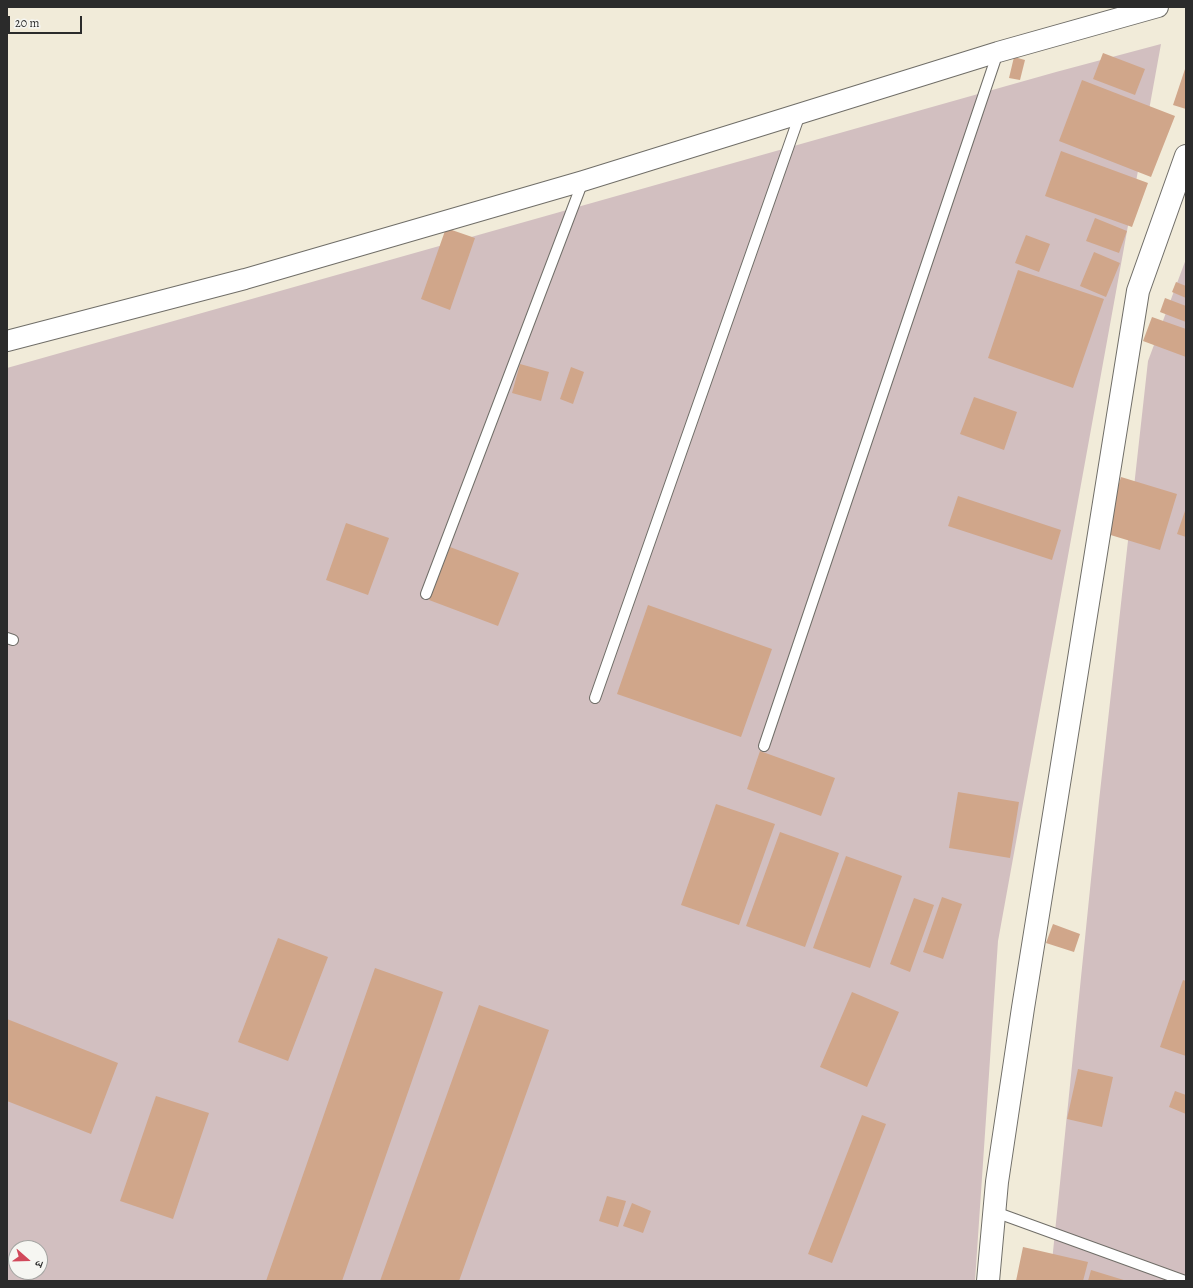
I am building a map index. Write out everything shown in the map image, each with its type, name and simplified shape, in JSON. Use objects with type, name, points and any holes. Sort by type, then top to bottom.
[{"type":"street","points":[[7,340],[245,279],[583,180],[998,52],[1158,7]]},
{"type":"street","points":[[988,1281],[997,1182],[1022,1015],[1138,291],[1186,156]]},
{"type":"lane","points":[[764,746],[998,52]]},
{"type":"lane","points":[[595,698],[801,112]]},
{"type":"lane","points":[[426,594],[583,180]]},
{"type":"lane","points":[[995,1212],[1185,1281]]},
{"type":"shaded area","points":[[1161,44],[998,941],[975,1281],[7,1281],[7,368],[1056,72]]},
{"type":"shaded area","points":[[1186,259],[1186,1281],[1050,1281],[1099,801],[1148,361]]},
{"type":"building","points":[[1103,53],[1145,69],[1135,95],[1093,79]]},
{"type":"building","points":[[1014,57],[1025,60],[1020,80],[1009,78]]},
{"type":"building","points":[[1186,66],[1186,109],[1173,105]]},
{"type":"building","points":[[1082,80],[1175,116],[1151,177],[1059,141]]},
{"type":"building","points":[[1061,151],[1148,183],[1132,227],[1045,196]]},
{"type":"building","points":[[1095,218],[1127,231],[1119,253],[1086,241]]},
{"type":"building","points":[[446,228],[475,238],[450,310],[421,299]]},
{"type":"building","points":[[1026,235],[1050,244],[1039,272],[1015,263]]},
{"type":"building","points":[[1094,252],[1120,263],[1106,297],[1080,286]]},
{"type":"building","points":[[1018,270],[1104,299],[1073,388],[988,358]]},
{"type":"building","points":[[1176,282],[1186,286],[1186,298],[1172,292]]},
{"type":"building","points":[[1165,298],[1186,306],[1186,322],[1160,312]]},
{"type":"building","points":[[1152,317],[1186,329],[1186,357],[1143,341]]},
{"type":"building","points":[[520,364],[549,372],[541,401],[512,393]]},
{"type":"building","points":[[571,367],[584,372],[573,404],[560,399]]},
{"type":"building","points":[[974,397],[1017,412],[1004,450],[960,434]]},
{"type":"building","points":[[1121,477],[1177,494],[1160,550],[1104,533]]},
{"type":"building","points":[[958,496],[1061,530],[1052,560],[948,526]]},
{"type":"building","points":[[1186,508],[1186,537],[1177,534]]},
{"type":"building","points":[[346,523],[389,538],[368,595],[326,580]]},
{"type":"building","points":[[450,547],[519,573],[498,626],[429,600]]},
{"type":"building","points":[[648,605],[772,649],[741,737],[617,694]]},
{"type":"building","points":[[760,751],[835,778],[821,816],[747,789]]},
{"type":"building","points":[[958,792],[1019,802],[1010,858],[949,848]]},
{"type":"building","points":[[716,804],[775,824],[739,925],[681,905]]},
{"type":"building","points":[[780,832],[839,853],[805,947],[746,926]]},
{"type":"building","points":[[846,856],[902,876],[870,968],[813,948]]},
{"type":"building","points":[[942,897],[962,904],[943,959],[923,952]]},
{"type":"building","points":[[914,898],[934,905],[910,972],[890,964]]},
{"type":"building","points":[[1053,924],[1080,934],[1074,952],[1046,943]]},
{"type":"building","points":[[278,938],[328,957],[288,1061],[238,1042]]},
{"type":"building","points":[[375,968],[443,992],[342,1281],[266,1281]]},
{"type":"building","points":[[1183,980],[1186,981],[1186,1056],[1160,1047]]},
{"type":"building","points":[[852,992],[899,1012],[867,1087],[820,1067]]},
{"type":"building","points":[[479,1005],[549,1030],[459,1281],[380,1281]]},
{"type":"building","points":[[7,1019],[118,1063],[91,1134],[7,1101]]},
{"type":"building","points":[[1078,1069],[1113,1077],[1102,1127],[1067,1119]]},
{"type":"building","points":[[1175,1091],[1186,1095],[1186,1114],[1169,1107]]},
{"type":"building","points":[[156,1096],[209,1113],[173,1219],[120,1201]]},
{"type":"building","points":[[862,1115],[886,1124],[832,1263],[808,1254]]},
{"type":"building","points":[[607,1196],[626,1201],[618,1227],[599,1221]]},
{"type":"building","points":[[632,1203],[651,1211],[643,1233],[623,1226]]},
{"type":"building","points":[[1023,1247],[1088,1262],[1083,1281],[1016,1281]]},
{"type":"building","points":[[1091,1270],[1127,1281],[1088,1281]]}]
